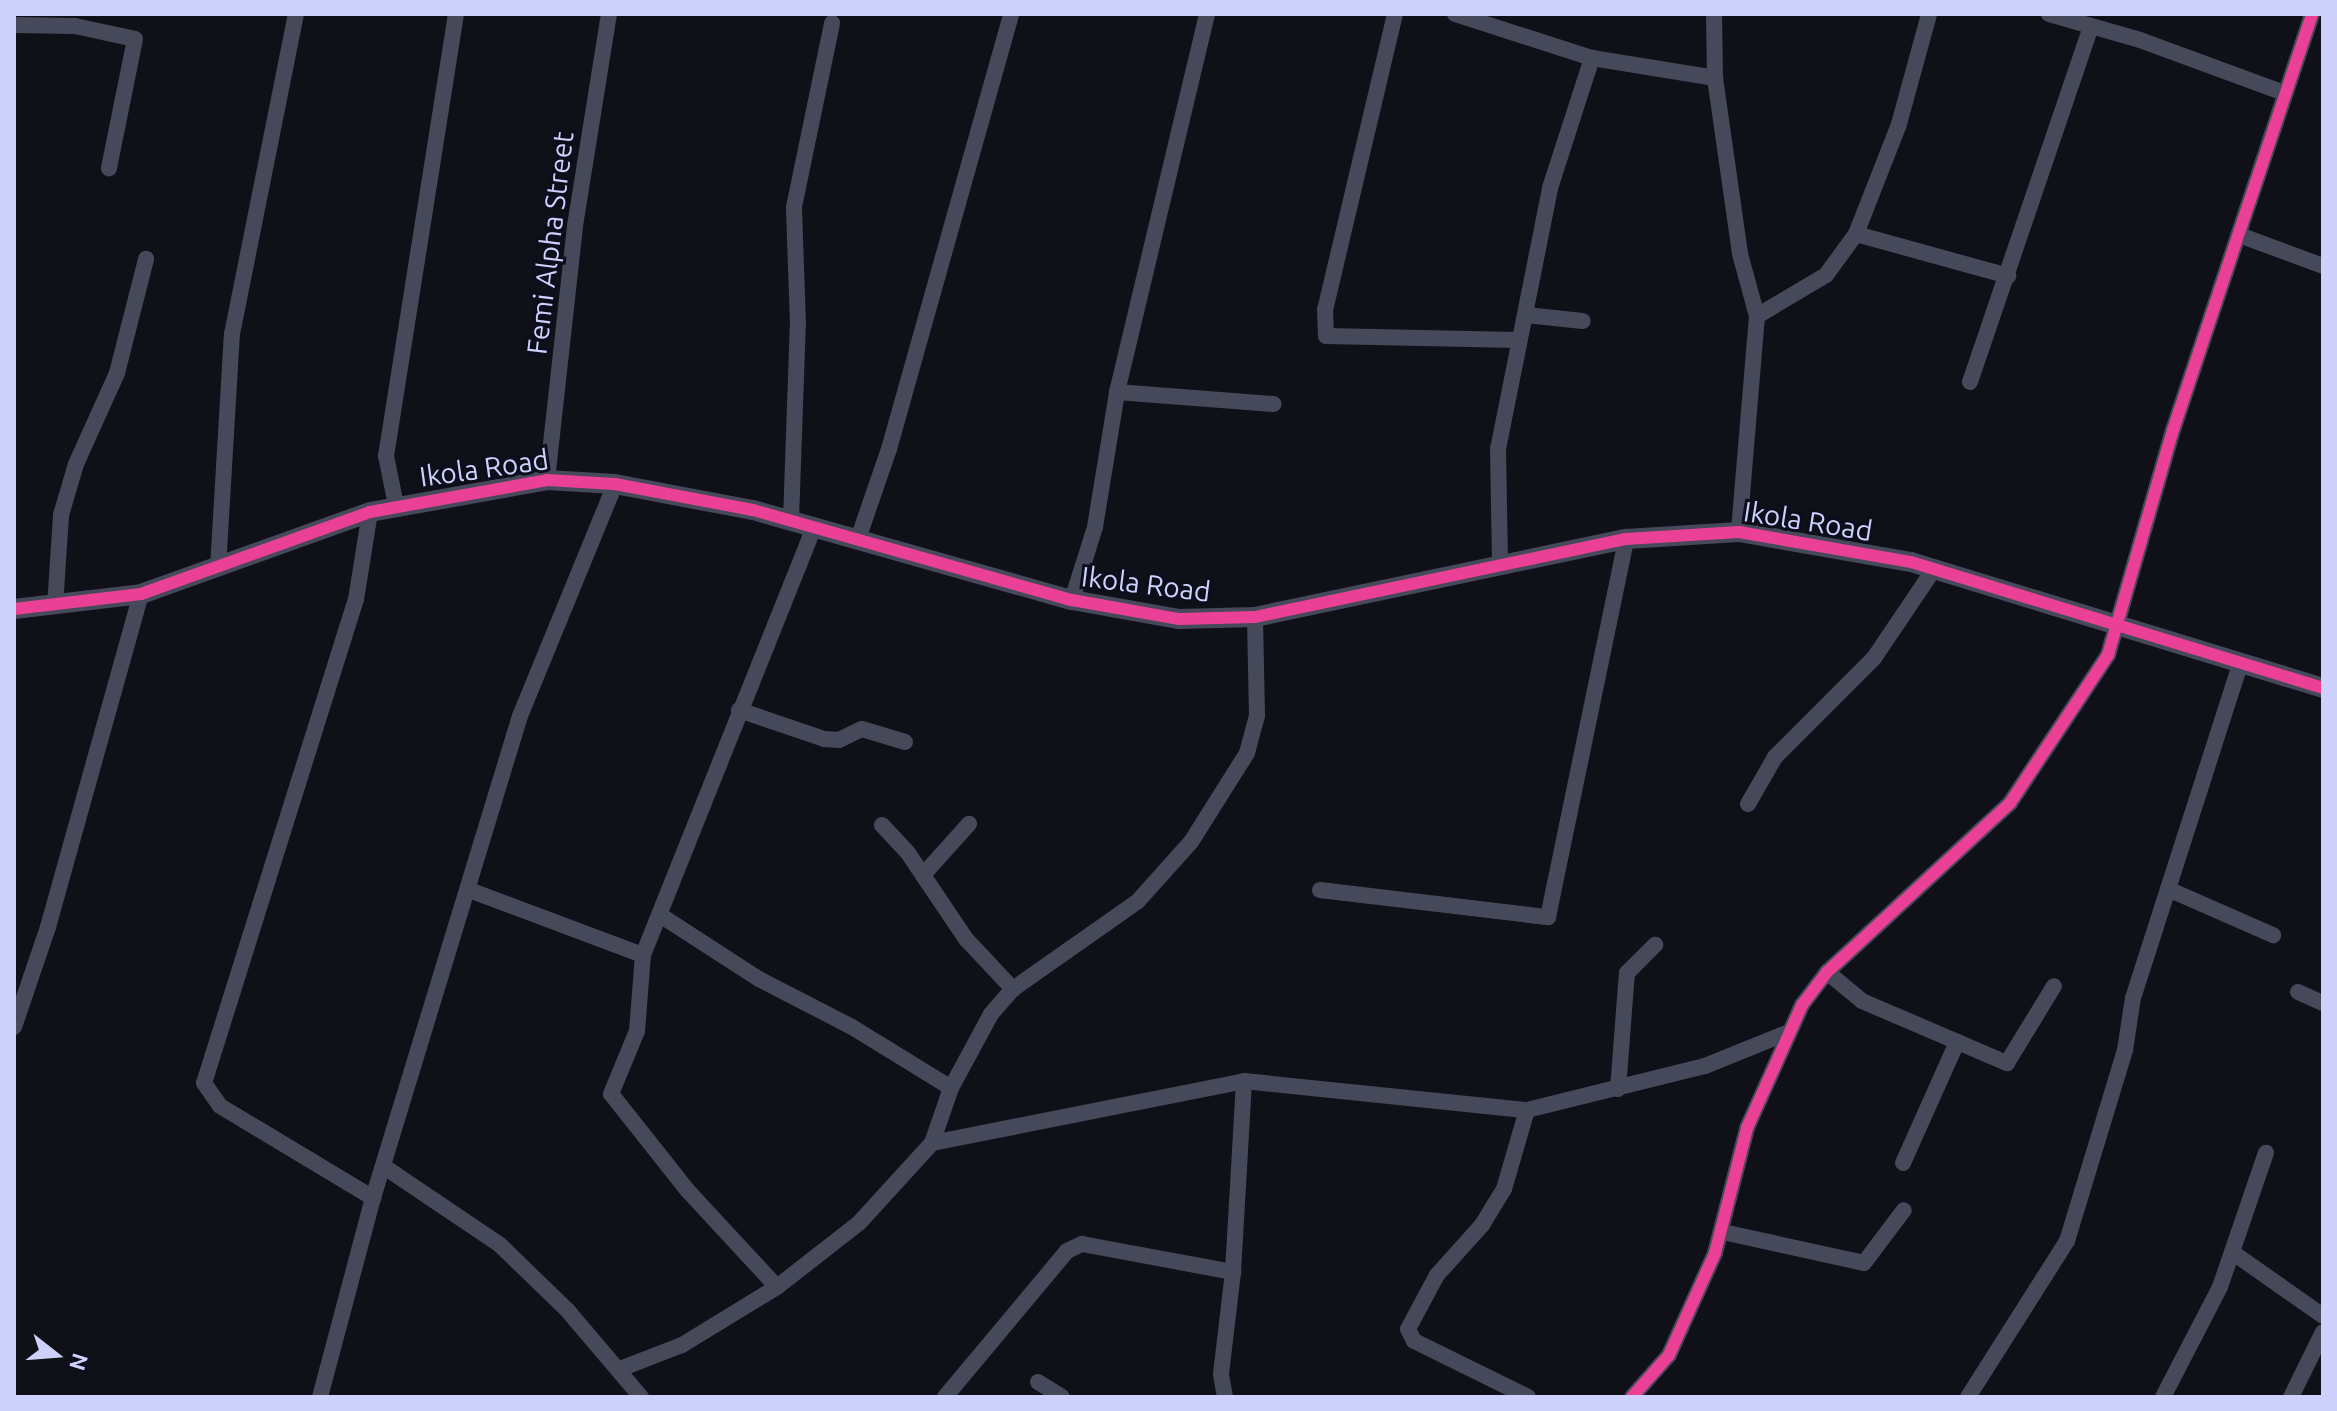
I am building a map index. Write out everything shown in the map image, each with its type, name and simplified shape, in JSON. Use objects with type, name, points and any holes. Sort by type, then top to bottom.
[{"type":"street","points":[[218,568],[232,334],[296,14]]},
{"type":"street","points":[[396,505],[386,456],[456,14]]},
{"type":"street","name":"Femi Alpha Street","points":[[547,480],[575,226],[609,14]]},
{"type":"street","points":[[858,539],[889,449],[1011,14]]},
{"type":"street","points":[[1072,600],[1095,527],[1117,392],[1207,14]]},
{"type":"street","points":[[1395,14],[1325,309],[1326,336],[1519,340]]},
{"type":"street","points":[[1455,14],[1592,58],[1715,78]]},
{"type":"street","points":[[1714,14],[1715,78],[1740,254],[1757,316],[1739,532]]},
{"type":"street","points":[[1757,316],[1826,275],[1856,234],[1899,124],[1929,14]]},
{"type":"street","points":[[2049,14],[2284,93]]},
{"type":"street","points":[[1632,1397],[1669,1355],[1723,1232],[1747,1128],[1789,1032],[1827,972],[2010,803],[2108,655],[2173,430],[2242,236],[2284,93],[2312,14]]},
{"type":"street","points":[[791,520],[798,324],[794,207],[832,23]]},
{"type":"street","points":[[14,25],[75,26],[135,39],[109,168]]},
{"type":"street","points":[[1970,382],[2091,27]]},
{"type":"street","points":[[1500,563],[1498,449],[1550,188],[1592,58]]},
{"type":"street","points":[[1856,234],[2008,276]]},
{"type":"street","points":[[2242,236],[2323,266]]},
{"type":"street","points":[[55,606],[61,515],[76,464],[117,373],[146,259]]},
{"type":"street","points":[[1526,315],[1583,321]]},
{"type":"street","points":[[1117,392],[1274,404]]},
{"type":"street","name":"Ikola Road","points":[[14,609],[141,594],[370,512],[547,480],[615,484],[791,520],[1072,600],[1179,619],[1255,617],[1500,563],[1626,539],[1739,532],[1934,569],[2240,665],[2323,687]]},
{"type":"street","points":[[320,1397],[373,1198],[386,1168],[520,716],[615,484]]},
{"type":"street","points":[[370,512],[356,599],[204,1083],[220,1106],[373,1198]]},
{"type":"street","points":[[777,1287],[688,1191],[613,1099],[612,1087],[637,1031],[643,955],[814,528]]},
{"type":"street","points":[[1320,890],[1548,917],[1626,539]]},
{"type":"street","points":[[1748,804],[1775,757],[1874,658],[1934,569]]},
{"type":"street","points":[[14,1027],[48,927],[141,594]]},
{"type":"street","points":[[620,1369],[682,1345],[777,1287],[859,1223],[932,1143],[951,1088],[991,1014],[1013,989],[1128,909],[1191,842],[1247,753],[1258,701],[1255,617]]},
{"type":"street","points":[[1968,1397],[2067,1241],[2168,889],[2240,665]]},
{"type":"street","points":[[739,710],[824,739],[839,740],[862,729],[905,742]]},
{"type":"street","points":[[923,875],[969,824]]},
{"type":"street","points":[[882,825],[923,875],[966,939],[1013,989]]},
{"type":"street","points":[[2168,889],[2273,935]]},
{"type":"street","points":[[469,890],[643,955]]},
{"type":"street","points":[[660,915],[759,979],[852,1027],[951,1088]]},
{"type":"street","points":[[1618,1089],[1627,973],[1655,945]]},
{"type":"street","points":[[1827,972],[1862,1001],[1957,1042],[2012,1061],[2054,986]]},
{"type":"street","points":[[2298,992],[2323,1003]]},
{"type":"street","points":[[932,1143],[1244,1081],[1527,1110],[1705,1066],[1789,1032]]},
{"type":"street","points":[[1903,1163],[1957,1042]]},
{"type":"street","points":[[1225,1397],[1221,1374],[1233,1272],[1244,1081]]},
{"type":"street","points":[[1527,1110],[1504,1189],[1482,1225],[1437,1275],[1408,1329],[1414,1341],[1528,1397]]},
{"type":"street","points":[[2163,1397],[2220,1287],[2266,1153]]},
{"type":"street","points":[[386,1168],[500,1245],[620,1369],[641,1397]]},
{"type":"street","points":[[1723,1232],[1864,1263],[1904,1210]]},
{"type":"street","points":[[945,1397],[1067,1251],[1082,1244],[1233,1272]]},
{"type":"street","points":[[2232,1252],[2323,1316]]},
{"type":"street","points":[[2291,1397],[2318,1357],[2323,1332]]},
{"type":"street","points":[[1038,1382],[1062,1397]]},
{"type":"cycle path","points":[[1632,1397],[1669,1355],[1715,1253],[1747,1128],[1802,1005],[1827,972],[2010,803],[2108,655],[2173,430],[2312,14]]},
{"type":"cycle path","points":[[14,609],[141,594],[370,512],[547,480],[615,484],[753,510],[1072,600],[1179,619],[1255,617],[1626,539],[1739,532],[1911,562],[2323,688]]}]
